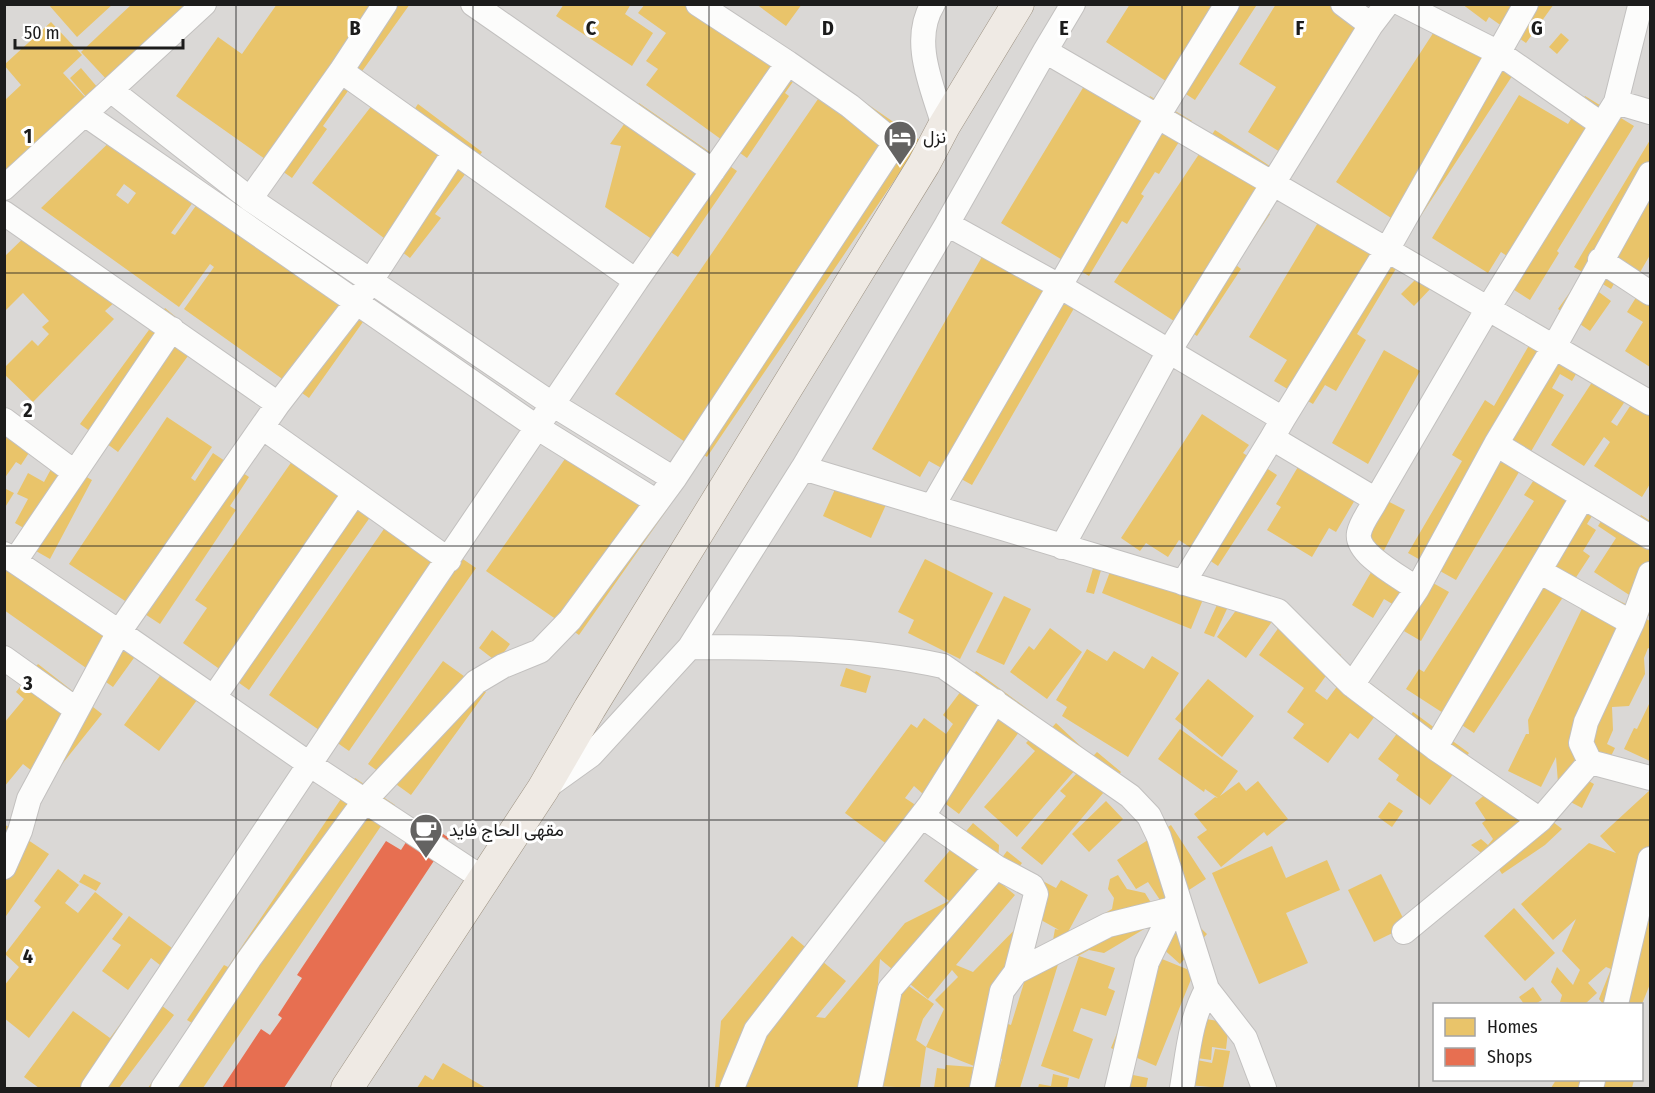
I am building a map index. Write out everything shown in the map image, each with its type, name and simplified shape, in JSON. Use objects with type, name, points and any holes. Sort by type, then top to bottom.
[{"type":"main road","points":[[347,1089],[482,879],[543,789],[590,708],[924,164],[944,126],[1017,4]]},
{"type":"street","points":[[4,188],[204,4]]},
{"type":"street","points":[[250,199],[341,72],[386,4]]},
{"type":"street","points":[[473,4],[714,171]]},
{"type":"street","points":[[699,4],[849,106],[924,164]]},
{"type":"street","points":[[933,4],[927,15],[922,43],[944,126]]},
{"type":"street","points":[[543,789],[591,756],[690,647],[803,468],[1073,4]]},
{"type":"street","points":[[932,507],[1158,116],[1227,4]]},
{"type":"street","points":[[1343,4],[1371,25]]},
{"type":"street","points":[[1062,547],[1168,353],[1271,182],[1371,25],[1387,4]]},
{"type":"street","points":[[1402,4],[1499,53],[1601,124]]},
{"type":"street","points":[[1183,583],[1387,250],[1526,4]]},
{"type":"street","points":[[1417,589],[1363,551],[1358,541],[1359,530],[1487,310],[1616,102],[1644,9]]},
{"type":"street","points":[[1046,51],[1650,403]]},
{"type":"street","points":[[93,1089],[308,763],[449,560],[636,281],[788,63]]},
{"type":"street","points":[[341,72],[636,281]]},
{"type":"street","points":[[112,91],[250,199],[552,404],[674,479]]},
{"type":"street","points":[[1616,102],[1650,112]]},
{"type":"street","points":[[86,115],[538,428],[657,502]]},
{"type":"street","points":[[163,1089],[249,959],[366,799],[476,682],[503,666],[540,651],[561,632],[674,479],[895,143]]},
{"type":"street","points":[[7,853],[29,799],[119,632],[278,404],[357,302],[454,153]]},
{"type":"street","points":[[1352,685],[1417,589],[1496,444],[1554,347],[1600,260],[1650,174]]},
{"type":"street","points":[[4,213],[278,404]]},
{"type":"street","points":[[947,224],[1061,287],[1168,353],[1376,500]]},
{"type":"street","points":[[1600,260],[1650,293]]},
{"type":"street","points":[[172,329],[74,472],[10,557],[308,763],[366,799],[482,879]]},
{"type":"street","points":[[4,420],[74,472]]},
{"type":"street","points":[[262,427],[449,560]]},
{"type":"street","points":[[1496,444],[1650,537]]},
{"type":"street","points":[[803,468],[1278,611],[1352,685],[1434,748],[1540,820]]},
{"type":"street","points":[[214,697],[354,494]]},
{"type":"street","points":[[1434,748],[1582,498]]},
{"type":"street","points":[[1539,571],[1632,623]]},
{"type":"street","points":[[1650,574],[1632,623],[1586,722],[1581,743],[1590,762],[1650,778]]},
{"type":"street","points":[[690,647],[760,647],[907,658],[943,666],[1137,802],[1149,816],[1159,837],[1176,904],[1207,989],[1245,1038],[1264,1089]]},
{"type":"street","points":[[4,658],[77,710]]},
{"type":"street","points":[[732,1089],[748,1044],[756,1030],[922,816],[995,702]]},
{"type":"street","points":[[1404,932],[1540,820],[1590,762]]},
{"type":"street","points":[[922,816],[996,867],[1029,883],[1036,894],[1016,972],[1002,991],[982,1089]]},
{"type":"street","points":[[1616,1003],[1650,859]]},
{"type":"street","points":[[870,1089],[890,989],[996,867]]},
{"type":"street","points":[[1016,972],[1108,925],[1176,904]]},
{"type":"street","points":[[1117,1089],[1147,962],[1176,904]]},
{"type":"street","points":[[1182,1089],[1192,1024],[1196,1010],[1207,989]]},
{"type":"shaded area","points":[[5,5],[1650,5],[1650,1088],[5,1088]]},
{"type":"building: Homes","points":[[48,4],[113,4],[77,37]]},
{"type":"building: Homes","points":[[132,4],[198,4],[108,81],[81,52]]},
{"type":"building: Homes","points":[[277,4],[410,4],[323,126],[327,129],[292,178],[176,96],[218,37],[242,54]]},
{"type":"building: Homes","points":[[564,4],[631,4],[625,14],[653,33],[632,66],[556,16]]},
{"type":"building: Homes","points":[[645,4],[719,4],[804,66],[785,93],[789,96],[747,158],[646,85],[658,69],[646,61],[666,33],[638,13]]},
{"type":"building: Homes","points":[[756,4],[802,4],[786,26]]},
{"type":"building: Homes","points":[[1130,4],[1253,4],[1256,6],[1195,100],[1106,42]]},
{"type":"building: Homes","points":[[1276,4],[1348,4],[1382,26],[1298,163],[1248,132],[1276,87],[1239,64]]},
{"type":"building: Homes","points":[[1462,4],[1554,4],[1526,43],[1489,17],[1486,22]]},
{"type":"building: Homes","points":[[1443,18],[1518,67],[1411,231],[1336,182]]},
{"type":"building: Homes","points":[[51,22],[82,55],[63,73],[85,97],[4,173],[4,101],[21,85],[4,65]]},
{"type":"building: Homes","points":[[1561,33],[1569,40],[1557,54],[1549,47]]},
{"type":"building: Homes","points":[[81,68],[98,88],[87,98],[70,78]]},
{"type":"building: Homes","points":[[1095,68],[1148,100],[1150,96],[1192,121],[1159,174],[1155,172],[1141,194],[1144,196],[1127,224],[1122,221],[1089,276],[1001,223]]},
{"type":"building: Homes","points":[[827,86],[859,107],[863,101],[921,141],[707,457],[615,394]]},
{"type":"building: Homes","points":[[383,91],[412,113],[418,104],[482,152],[435,214],[441,218],[410,258],[312,183]]},
{"type":"building: Homes","points":[[1519,95],[1568,124],[1585,96],[1634,126],[1557,251],[1559,253],[1530,300],[1497,279],[1510,258],[1501,252],[1488,273],[1432,238]]},
{"type":"building: Homes","points":[[639,103],[737,171],[678,257],[605,207],[621,146],[610,144]]},
{"type":"building: Homes","points":[[1215,130],[1288,178],[1266,211],[1270,214],[1236,265],[1241,269],[1197,336],[1114,282]]},
{"type":"building: Homes","points":[[119,133],[201,191],[171,233],[175,235],[205,193],[375,305],[309,398],[184,309],[214,267],[210,264],[179,307],[41,208]],"holes":[[[124,184],[136,193],[128,204],[116,195]]]},
{"type":"building: Homes","points":[[1650,140],[1650,255],[1632,286],[1618,277],[1611,289],[1574,267]]},
{"type":"building: Homes","points":[[1319,221],[1403,257],[1357,334],[1366,340],[1336,391],[1325,385],[1313,404],[1274,381],[1287,360],[1249,337]]},
{"type":"building: Homes","points":[[37,225],[118,299],[105,311],[114,319],[33,402],[4,374],[4,368],[32,340],[38,346],[49,334],[42,327],[49,321],[23,293],[4,312],[4,257]]},
{"type":"building: Homes","points":[[987,248],[1084,291],[972,485],[929,461],[920,477],[872,449]]},
{"type":"building: Homes","points":[[1421,274],[1433,286],[1414,306],[1401,294]]},
{"type":"building: Homes","points":[[1650,275],[1650,367],[1625,351],[1643,322],[1627,312]]},
{"type":"building: Homes","points":[[1580,278],[1611,301],[1590,331],[1558,309]]},
{"type":"building: Homes","points":[[165,308],[201,338],[118,452],[80,424]]},
{"type":"building: Homes","points":[[1535,335],[1583,362],[1572,381],[1560,374],[1552,388],[1564,395],[1456,580],[1408,553],[1462,461],[1452,455],[1485,400],[1494,406]]},
{"type":"building: Homes","points":[[1384,350],[1420,371],[1368,464],[1332,443]]},
{"type":"building: Homes","points":[[1602,367],[1634,388],[1611,422],[1617,426],[1640,391],[1650,398],[1650,484],[1642,497],[1594,466],[1610,442],[1604,437],[1584,466],[1551,445]]},
{"type":"building: Homes","points":[[1202,414],[1249,445],[1243,453],[1277,475],[1218,566],[1179,540],[1168,557],[1146,543],[1140,551],[1121,538]]},
{"type":"building: Homes","points":[[167,417],[212,447],[191,478],[195,481],[213,453],[249,477],[230,506],[236,510],[160,624],[69,564]]},
{"type":"building: Homes","points":[[4,421],[36,442],[21,465],[16,462],[4,479]]},
{"type":"building: Homes","points":[[579,439],[671,504],[579,635],[486,571]]},
{"type":"building: Homes","points":[[1308,450],[1365,483],[1336,532],[1329,528],[1312,557],[1267,530],[1281,507],[1276,504]]},
{"type":"building: Homes","points":[[295,457],[380,503],[249,690],[183,643],[207,608],[195,600]]},
{"type":"building: Homes","points":[[56,460],[92,480],[50,559],[29,547],[36,535],[15,523],[28,499],[17,494],[28,473],[44,482]]},
{"type":"building: Homes","points":[[1545,463],[1602,500],[1587,524],[1596,530],[1583,551],[1590,556],[1474,733],[1406,689],[1419,669],[1424,672],[1534,501],[1524,495]]},
{"type":"building: Homes","points":[[841,476],[889,498],[871,538],[823,516]]},
{"type":"building: Homes","points":[[4,488],[14,493],[4,509]]},
{"type":"building: Homes","points":[[1368,491],[1405,510],[1381,556],[1349,540]]},
{"type":"building: Homes","points":[[1611,505],[1637,521],[1641,515],[1650,521],[1650,617],[1637,608],[1640,602],[1594,572],[1616,538],[1598,526]]},
{"type":"building: Homes","points":[[395,513],[476,568],[349,751],[269,695]]},
{"type":"building: Homes","points":[[4,544],[144,644],[113,687],[4,610]]},
{"type":"building: Homes","points":[[925,559],[993,593],[960,659],[908,633],[914,620],[898,612]]},
{"type":"building: Homes","points":[[1114,561],[1204,597],[1191,629],[1102,593]]},
{"type":"building: Homes","points":[[1377,562],[1403,566],[1449,592],[1421,641],[1385,620],[1394,605],[1384,599],[1373,618],[1352,605]]},
{"type":"building: Homes","points":[[1094,565],[1102,567],[1094,594],[1086,592]]},
{"type":"building: Homes","points":[[1592,588],[1630,606],[1637,614],[1650,621],[1650,649],[1648,648],[1644,658],[1645,674],[1629,706],[1612,707],[1613,730],[1607,744],[1615,748],[1606,766],[1585,779],[1594,784],[1582,808],[1559,796],[1556,757],[1541,787],[1508,771],[1526,734],[1529,734],[1528,720]]},
{"type":"building: Homes","points":[[1222,594],[1232,598],[1214,637],[1204,633]]},
{"type":"building: Homes","points":[[1004,596],[1031,609],[1004,665],[976,652]]},
{"type":"building: Homes","points":[[1244,599],[1273,620],[1246,658],[1217,637]]},
{"type":"building: Homes","points":[[1287,616],[1341,655],[1315,691],[1327,700],[1350,669],[1389,697],[1358,739],[1350,733],[1328,763],[1293,738],[1304,724],[1287,712],[1304,688],[1259,655]]},
{"type":"building: Homes","points":[[1050,628],[1082,652],[1047,699],[1010,672],[1029,646],[1034,650]]},
{"type":"building: Homes","points":[[492,630],[510,644],[497,662],[479,648]]},
{"type":"building: Homes","points":[[1087,649],[1107,661],[1114,651],[1144,669],[1152,656],[1179,673],[1128,757],[1062,716],[1067,707],[1056,700]]},
{"type":"building: Homes","points":[[443,661],[486,692],[411,795],[368,764]]},
{"type":"building: Homes","points":[[170,662],[206,688],[159,751],[124,725]]},
{"type":"building: Homes","points":[[38,664],[102,714],[47,783],[23,764],[4,787],[4,723],[24,699],[16,692]]},
{"type":"building: Homes","points":[[846,668],[871,676],[866,693],[840,686]]},
{"type":"building: Homes","points":[[976,671],[1033,713],[959,814],[926,789],[923,794],[914,786],[905,798],[917,806],[888,845],[845,813],[911,724],[917,728],[924,718],[946,734],[953,724],[943,715]]},
{"type":"building: Homes","points":[[1208,679],[1254,716],[1222,757],[1175,719]]},
{"type":"building: Homes","points":[[1650,702],[1650,761],[1624,749]]},
{"type":"building: Homes","points":[[1413,712],[1469,753],[1430,805],[1396,780],[1399,775],[1378,759]]},
{"type":"building: Homes","points":[[1056,723],[1089,754],[1017,837],[984,807],[1035,751],[1026,743],[1042,726],[1048,732]]},
{"type":"building: Homes","points":[[1180,729],[1238,771],[1220,796],[1239,782],[1246,791],[1258,781],[1288,819],[1267,836],[1264,832],[1221,867],[1197,837],[1207,830],[1194,814],[1215,797],[1218,798],[1205,789],[1204,792],[1158,759]]},
{"type":"building: Homes","points":[[1097,752],[1121,772],[1042,865],[1021,848],[1066,796],[1060,791]]},
{"type":"building: Homes","points":[[355,778],[395,805],[379,829],[203,1088],[148,1088],[192,1023],[187,1020],[224,965],[228,967]]},
{"type":"building: Homes","points":[[1501,781],[1562,829],[1545,845],[1502,874],[1491,857],[1489,859],[1471,845],[1481,839],[1488,845],[1493,839],[1482,823],[1486,820],[1475,803]]},
{"type":"building: Homes","points":[[1650,790],[1650,984],[1642,1003],[1602,1003],[1599,999],[1611,969],[1606,967],[1588,983],[1597,993],[1586,1003],[1560,1002],[1562,995],[1551,982],[1557,967],[1573,985],[1580,970],[1562,951],[1576,919],[1553,940],[1521,904],[1589,843],[1616,853],[1600,836]]},
{"type":"building: Homes","points":[[1106,801],[1123,819],[1089,852],[1072,834]]},
{"type":"building: Homes","points":[[1389,802],[1403,811],[1392,827],[1378,817]]},
{"type":"building: Homes","points":[[973,823],[999,845],[998,863],[1007,851],[1022,863],[1009,880],[997,880],[1015,895],[956,965],[973,972],[1030,914],[1037,878],[1056,888],[1061,880],[1088,895],[1068,932],[1107,940],[1095,919],[1112,909],[1114,898],[1108,889],[1110,879],[1118,875],[1127,889],[1145,893],[1161,919],[1104,953],[1089,950],[1078,956],[1051,951],[1055,929],[1059,930],[1032,915],[997,1016],[974,1066],[926,1047],[944,1009],[935,1000],[958,977],[952,970],[928,999],[880,959],[869,1088],[715,1088],[721,1021],[792,936],[846,981],[816,1017],[825,1018],[905,923],[949,901],[924,881]]},
{"type":"building: Homes","points":[[4,824],[49,854],[4,919]]},
{"type":"building: Homes","points":[[1171,825],[1206,879],[1164,906],[1148,882],[1136,889],[1117,860]]},
{"type":"building: Homes","points":[[1272,846],[1286,878],[1327,860],[1340,890],[1286,913],[1308,963],[1259,984],[1212,873]]},
{"type":"building: Homes","points":[[58,869],[79,885],[65,903],[78,913],[95,892],[123,914],[29,1038],[4,1018],[4,986],[19,967],[5,954],[41,907],[34,901]]},
{"type":"building: Homes","points":[[84,874],[101,883],[96,891],[79,882]]},
{"type":"building: Homes","points":[[1381,874],[1407,926],[1374,942],[1348,890]]},
{"type":"building: Homes","points":[[1514,908],[1555,953],[1525,981],[1484,936]]},
{"type":"building: Homes","points":[[1187,915],[1207,934],[1180,964],[1160,946]]},
{"type":"building: Homes","points":[[129,916],[172,948],[160,965],[151,958],[128,990],[102,971],[121,945],[112,939]]},
{"type":"building: Homes","points":[[1034,950],[1060,958],[1020,1088],[993,1088],[1002,1059],[992,1055],[1002,1022],[1011,1025]]},
{"type":"building: Homes","points":[[1079,956],[1115,968],[1108,988],[1115,991],[1106,1016],[1081,1008],[1073,1031],[1093,1039],[1079,1079],[1041,1066]]},
{"type":"building: Homes","points":[[1162,959],[1194,972],[1156,1066],[1135,1057],[1128,1074],[1148,1078],[1146,1088],[1118,1088],[1121,1074],[1109,1070],[1117,1051],[1111,1048],[1146,961],[1159,966]]},
{"type":"building: Homes","points":[[899,979],[934,1004],[923,1019],[916,1040],[926,1047],[920,1088],[872,1086]]},
{"type":"building: Homes","points":[[1533,987],[1542,1000],[1537,1003],[1523,1003],[1519,997]]},
{"type":"building: Homes","points":[[144,992],[174,1015],[119,1088],[39,1088],[24,1077],[73,1011],[110,1038]]},
{"type":"building: Homes","points":[[1195,1017],[1229,1023],[1226,1049],[1212,1047],[1211,1060],[1190,1057]]},
{"type":"building: Homes","points":[[1215,1049],[1230,1051],[1223,1088],[1187,1085],[1192,1059],[1212,1063]]},
{"type":"building: Homes","points":[[443,1063],[486,1088],[417,1088],[425,1075],[433,1080]]},
{"type":"building: Homes","points":[[946,1065],[973,1067],[970,1088],[934,1088],[937,1068],[945,1069]]},
{"type":"building: Homes","points":[[1053,1074],[1069,1078],[1067,1088],[1038,1088],[1039,1084],[1051,1086]]},
{"type":"building: Homes","points":[[1555,1081],[1634,1081],[1632,1088],[1551,1088]]},
{"type":"building: Shops","points":[[421,819],[449,838],[284,1088],[222,1088],[261,1029],[270,1035],[282,1018],[278,1015],[302,978],[297,975],[386,841],[401,850]]},
{"type":"place","name":"نزل","points":[[900,166]]},
{"type":"place","name":"مقهى الحاج فايد","points":[[426,859]]}]
